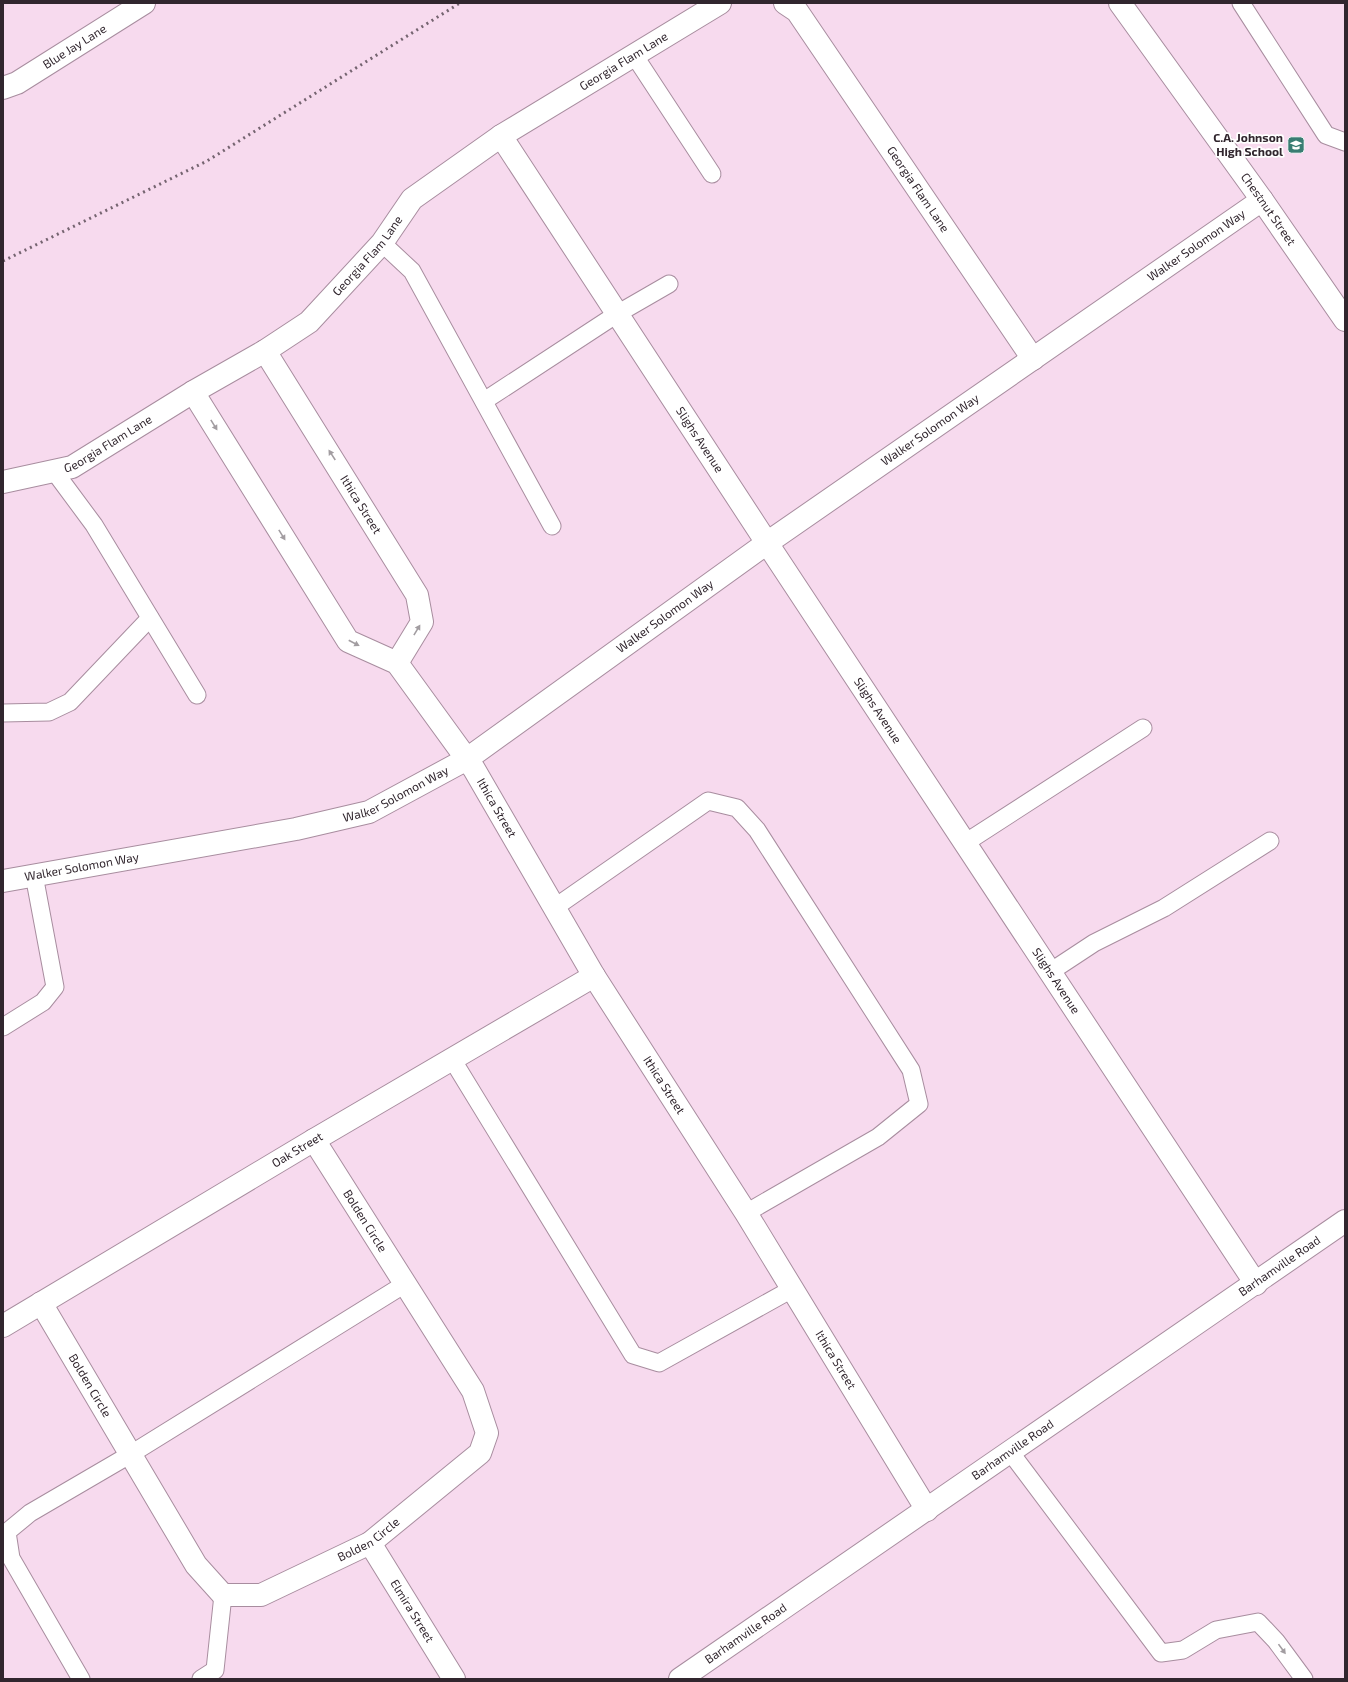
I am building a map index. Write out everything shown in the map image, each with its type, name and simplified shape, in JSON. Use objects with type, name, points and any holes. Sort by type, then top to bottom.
[{"type":"street","name":"Blue Jay Lane","points":[[3,88],[17,83],[144,3]]},
{"type":"street","name":"Georgia Flam Lane","points":[[3,482],[72,467],[193,392],[265,351],[309,322],[382,243],[412,199],[501,136],[720,3]]},
{"type":"street","name":"Georgia Flam Lane","points":[[785,3],[797,11],[1033,359]]},
{"type":"street","name":"Chestnut Street","points":[[1120,3],[1262,200],[1345,320]]},
{"type":"street","name":"Slighs Avenue","points":[[501,136],[767,543],[1256,1284]]},
{"type":"street","name":"Walker Solomon Way","points":[[3,881],[296,829],[369,812],[467,759],[767,543],[1262,200]]},
{"type":"street","name":"Ithica Street","points":[[265,351],[417,595],[422,622],[397,663]]},
{"type":"street","name":"Ithica Street","points":[[193,392],[348,641],[397,663],[467,759],[594,976],[746,1213],[927,1510]]},
{"type":"street","name":"Oak Street","points":[[3,1326],[314,1140],[594,976]]},
{"type":"street","name":"Bolden Circle","points":[[41,1303],[196,1565],[223,1595],[261,1595],[370,1543],[480,1453],[487,1433],[473,1391],[314,1140]]},
{"type":"street","name":"Barhamville Road","points":[[680,1679],[1011,1453],[1345,1221]]},
{"type":"street","name":"Elmira Street","points":[[370,1543],[454,1679]]},
{"type":"lane","points":[[1241,3],[1326,135],[1345,142]]},
{"type":"lane","points":[[634,55],[712,174]]},
{"type":"lane","points":[[382,243],[412,271],[552,526]]},
{"type":"lane","points":[[484,401],[617,314],[669,284]]},
{"type":"lane","points":[[54,471],[94,525],[197,695]]},
{"type":"lane","points":[[3,713],[49,712],[70,702],[150,618]]},
{"type":"lane","points":[[965,843],[1143,728]]},
{"type":"lane","points":[[554,908],[708,801],[737,808],[757,830],[911,1070],[918,1104],[878,1137],[746,1213]]},
{"type":"lane","points":[[1050,972],[1094,943],[1164,908],[1270,841]]},
{"type":"lane","points":[[3,1027],[43,1002],[54,987],[34,875]]},
{"type":"lane","points":[[452,1059],[633,1356],[659,1363],[792,1289]]},
{"type":"lane","points":[[81,1679],[11,1558],[7,1532],[30,1513],[131,1454],[405,1284]]},
{"type":"lane","points":[[1011,1453],[1161,1653],[1183,1650],[1216,1630],[1258,1622],[1276,1641],[1304,1679]]},
{"type":"lane","points":[[201,1679],[215,1670],[223,1595]]},
{"type":"railway","points":[[3,261],[207,161],[460,3]]},
{"type":"place","name":"C.A. Johnson High School","points":[[1296,145]]}]
